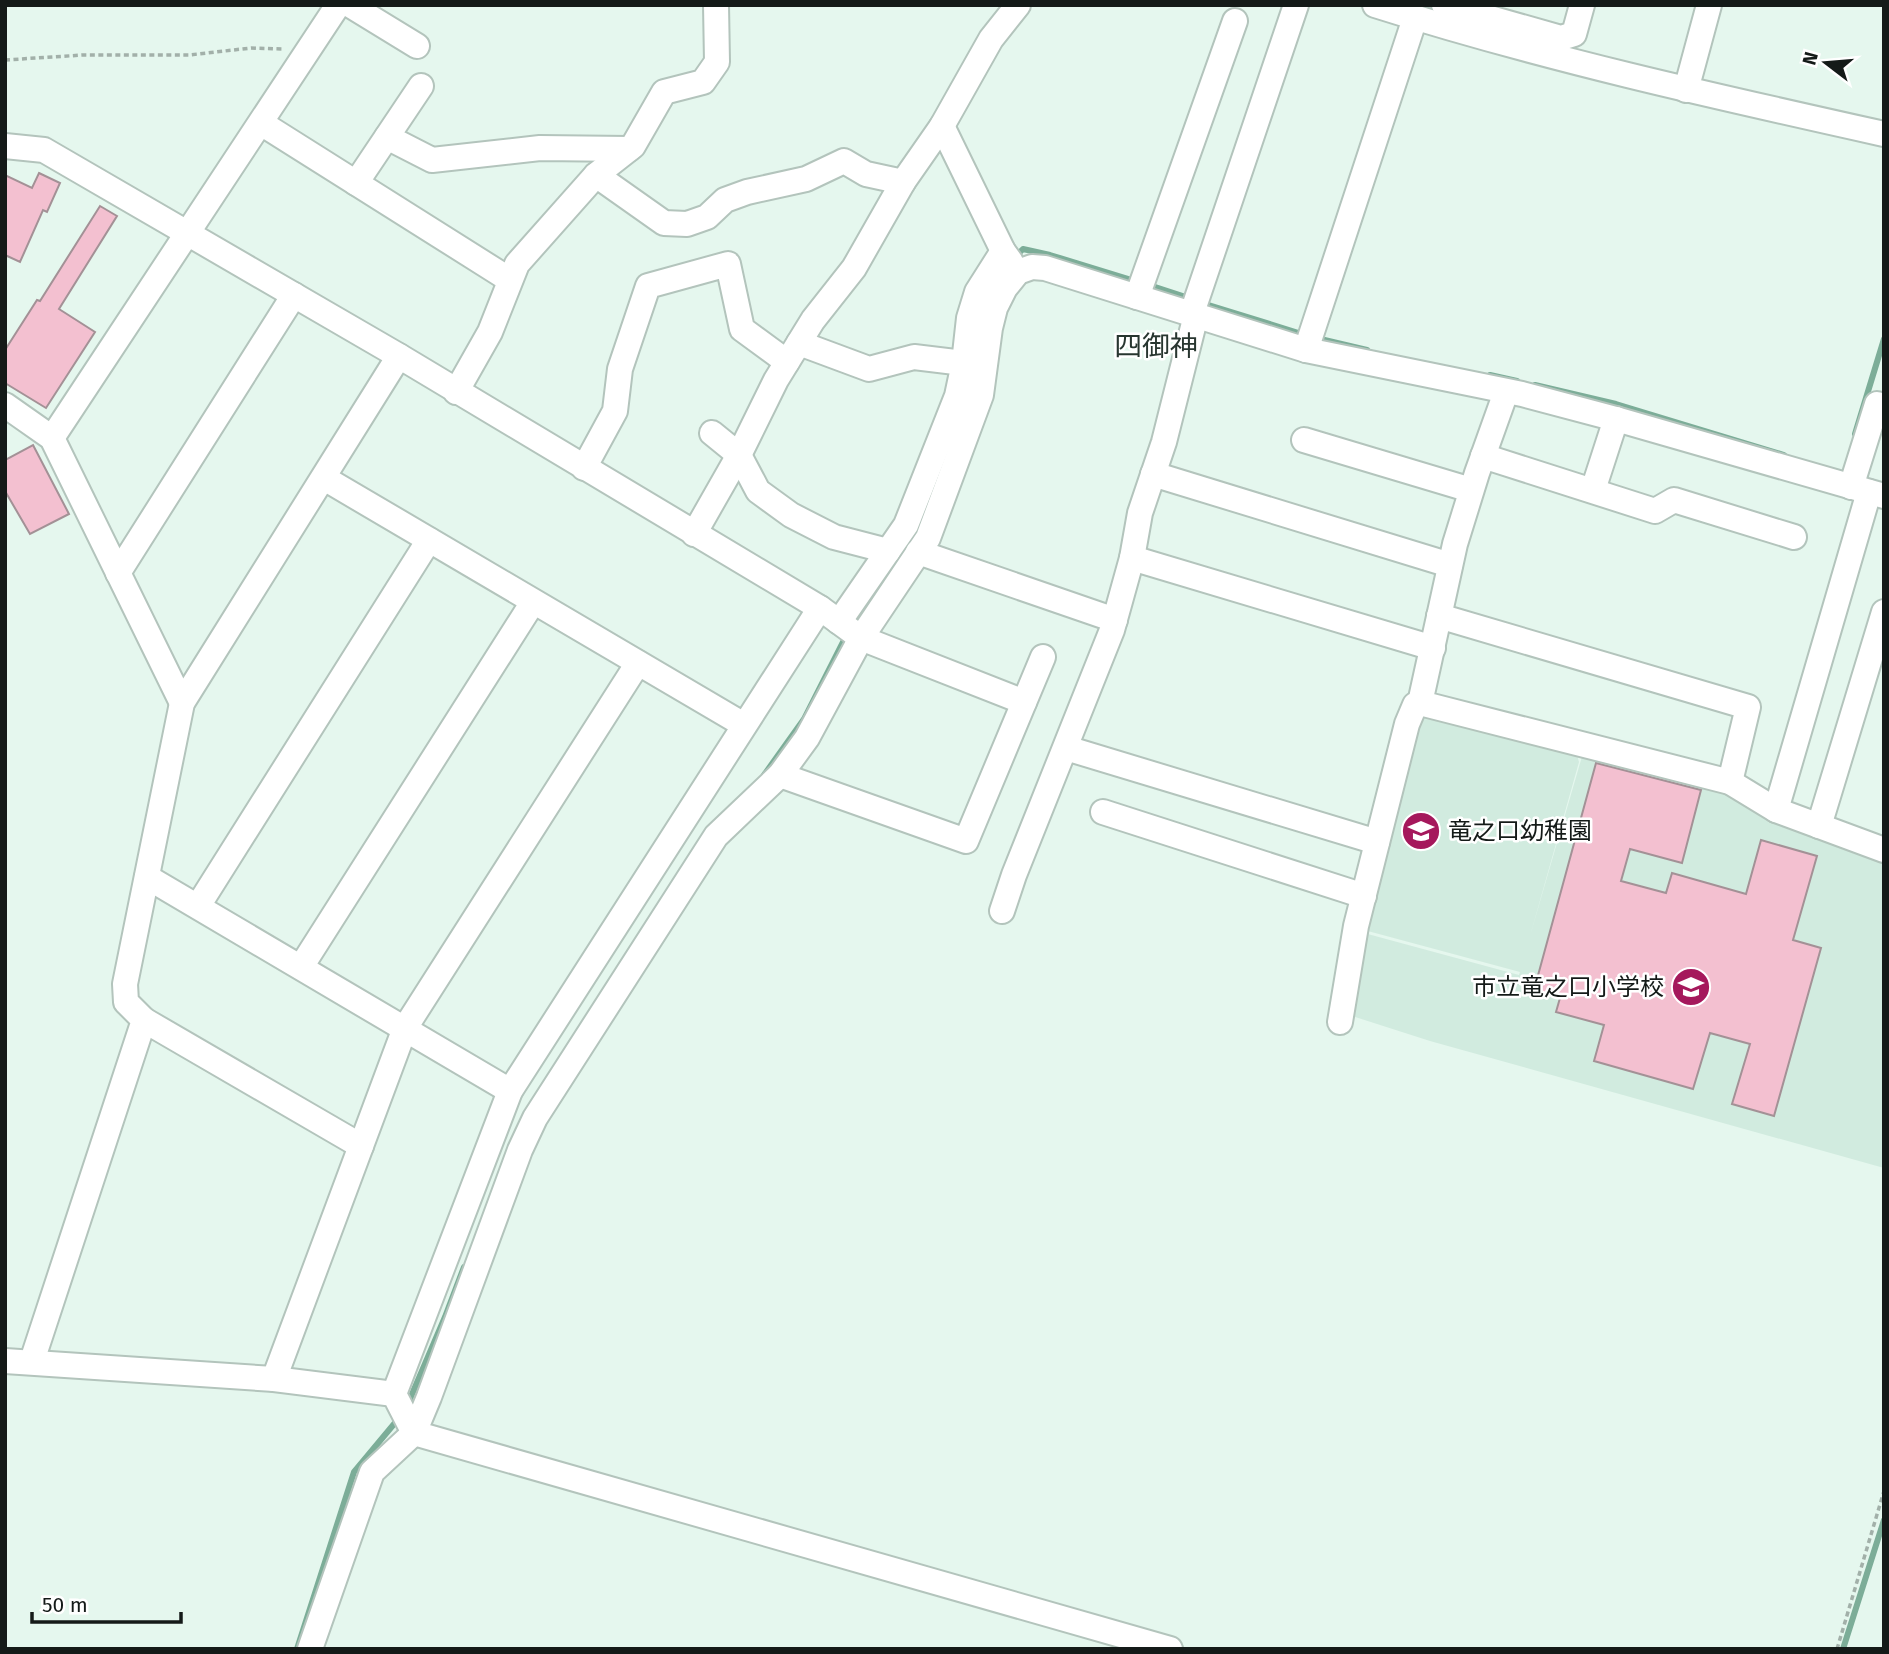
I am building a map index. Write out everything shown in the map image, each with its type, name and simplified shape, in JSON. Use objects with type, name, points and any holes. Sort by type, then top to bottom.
[{"type":"street","points":[[52,438],[338,5]]},
{"type":"street","points":[[350,5],[417,46]]},
{"type":"street","points":[[456,392],[490,332],[517,264],[596,175],[629,149],[664,92],[704,82],[717,62],[716,5]]},
{"type":"street","points":[[694,534],[739,455],[776,380],[813,320],[854,268],[903,182],[942,126],[991,39],[1018,5]]},
{"type":"street","points":[[1002,911],[1014,874],[1115,620],[1132,558],[1140,513],[1164,442],[1195,307],[1296,5]]},
{"type":"street","points":[[1375,5],[1686,90],[1884,134]]},
{"type":"street","points":[[1455,7],[1561,38],[1574,34],[1582,5]]},
{"type":"street","points":[[1686,90],[1710,5]]},
{"type":"street","points":[[1309,340],[1415,18]]},
{"type":"street","points":[[1141,286],[1235,21]]},
{"type":"street","points":[[356,183],[421,86]]},
{"type":"street","points":[[261,122],[510,280]]},
{"type":"street","points":[[942,126],[1010,261],[1141,286],[1195,307],[1309,340],[1616,419],[1868,492]]},
{"type":"street","points":[[387,137],[432,160],[540,148],[629,149]]},
{"type":"street","points":[[5,146],[44,150],[189,233],[830,615],[862,638],[1024,702]]},
{"type":"street","points":[[596,175],[664,223],[687,224],[707,217],[725,200],[806,178],[844,161],[866,174],[903,182]]},
{"type":"street","points":[[310,1649],[372,1472],[414,1433],[520,1150],[535,1118],[716,836],[779,775],[807,738],[862,638],[928,538],[976,408],[975,365],[969,318],[977,292],[1010,261]]},
{"type":"street","points":[[584,468],[615,411],[620,369],[648,286],[728,264],[742,329],[793,353],[869,369],[914,356],[975,365]]},
{"type":"street","points":[[118,573],[294,295]]},
{"type":"street","points":[[361,1146],[144,1020],[126,1002],[125,984],[182,703],[399,356]]},
{"type":"street","points":[[975,365],[957,396],[906,525],[888,551],[830,615],[744,725],[510,1091],[394,1395],[414,1433],[1170,1649]]},
{"type":"street","points":[[1420,704],[1450,565],[1471,490],[1506,392]]},
{"type":"street","points":[[1776,810],[1868,492],[1877,404],[1884,406]]},
{"type":"street","points":[[5,405],[52,438],[182,703]]},
{"type":"street","points":[[1593,491],[1616,419]]},
{"type":"street","points":[[712,433],[739,455],[758,491],[791,515],[834,537],[888,551]]},
{"type":"street","points":[[1304,440],[1471,490]]},
{"type":"street","points":[[1483,456],[1655,511],[1674,500],[1794,537]]},
{"type":"street","points":[[1153,474],[1450,565]]},
{"type":"street","points":[[324,478],[744,725]]},
{"type":"street","points":[[198,906],[429,540]]},
{"type":"street","points":[[918,552],[1115,620]]},
{"type":"street","points":[[1132,558],[1433,648]]},
{"type":"street","points":[[301,967],[533,602]]},
{"type":"street","points":[[1819,826],[1884,612]]},
{"type":"street","points":[[1439,616],[1748,707],[1730,782]]},
{"type":"street","points":[[779,775],[967,841],[1043,657]]},
{"type":"street","points":[[274,1379],[405,1028],[638,663]]},
{"type":"street","points":[[1340,1022],[1356,926],[1407,724],[1415,705],[1420,704],[1730,782],[1776,810],[1884,850]]},
{"type":"street","points":[[1066,748],[1377,842]]},
{"type":"street","points":[[1103,812],[1364,896]]},
{"type":"street","points":[[147,877],[510,1091]]},
{"type":"street","points":[[32,1362],[144,1020]]},
{"type":"street","points":[[5,1361],[274,1379],[394,1395]]},
{"type":"path","points":[[5,60],[83,55],[189,55],[251,48],[309,49]]},
{"type":"path","points":[[1836,1649],[1884,1491]]},
{"type":"shaded area","points":[[1419,713],[1577,755],[1579,762],[1530,936],[1583,753],[1718,788],[1884,856],[1884,1168],[1430,1041],[1349,1015],[1364,933],[1519,975],[1520,972],[1364,930]]},
{"type":"building","points":[[39,173],[60,183],[47,212],[43,210],[20,262],[5,255],[5,175],[32,188]]},
{"type":"building","points":[[100,206],[117,216],[59,309],[95,332],[46,408],[5,383],[5,350],[37,300],[40,301]]},
{"type":"building","points":[[33,445],[69,514],[30,534],[5,491],[5,460]]},
{"type":"building","points":[[1596,763],[1701,790],[1682,863],[1630,849],[1621,881],[1666,893],[1672,873],[1746,894],[1761,840],[1817,856],[1793,940],[1821,948],[1774,1116],[1732,1104],[1750,1044],[1710,1033],[1693,1089],[1594,1061],[1604,1025],[1556,1012],[1560,998],[1534,990]]},
{"type":"waterway","points":[[1014,258],[1023,249],[1135,281]]},
{"type":"waterway","points":[[1146,284],[1192,299]]},
{"type":"waterway","points":[[1202,303],[1305,335]]},
{"type":"waterway","points":[[1316,338],[1367,350]]},
{"type":"waterway","points":[[1855,434],[1884,339]]},
{"type":"waterway","points":[[1490,375],[1517,381]]},
{"type":"waterway","points":[[1535,385],[1616,404],[1784,455]]},
{"type":"waterway","points":[[903,550],[917,531],[925,511]]},
{"type":"waterway","points":[[764,775],[804,719],[847,634]]},
{"type":"waterway","points":[[407,1406],[464,1267]]},
{"type":"waterway","points":[[297,1649],[354,1472],[399,1418]]},
{"type":"waterway","points":[[1843,1649],[1884,1520]]},
{"type":"place","name":"竜之口幼稚園","points":[[1421,831]]},
{"type":"place","name":"市立竜之口小学校","points":[[1691,987]]},
{"type":"district","name":"四御神","points":[[1156,346]]}]
